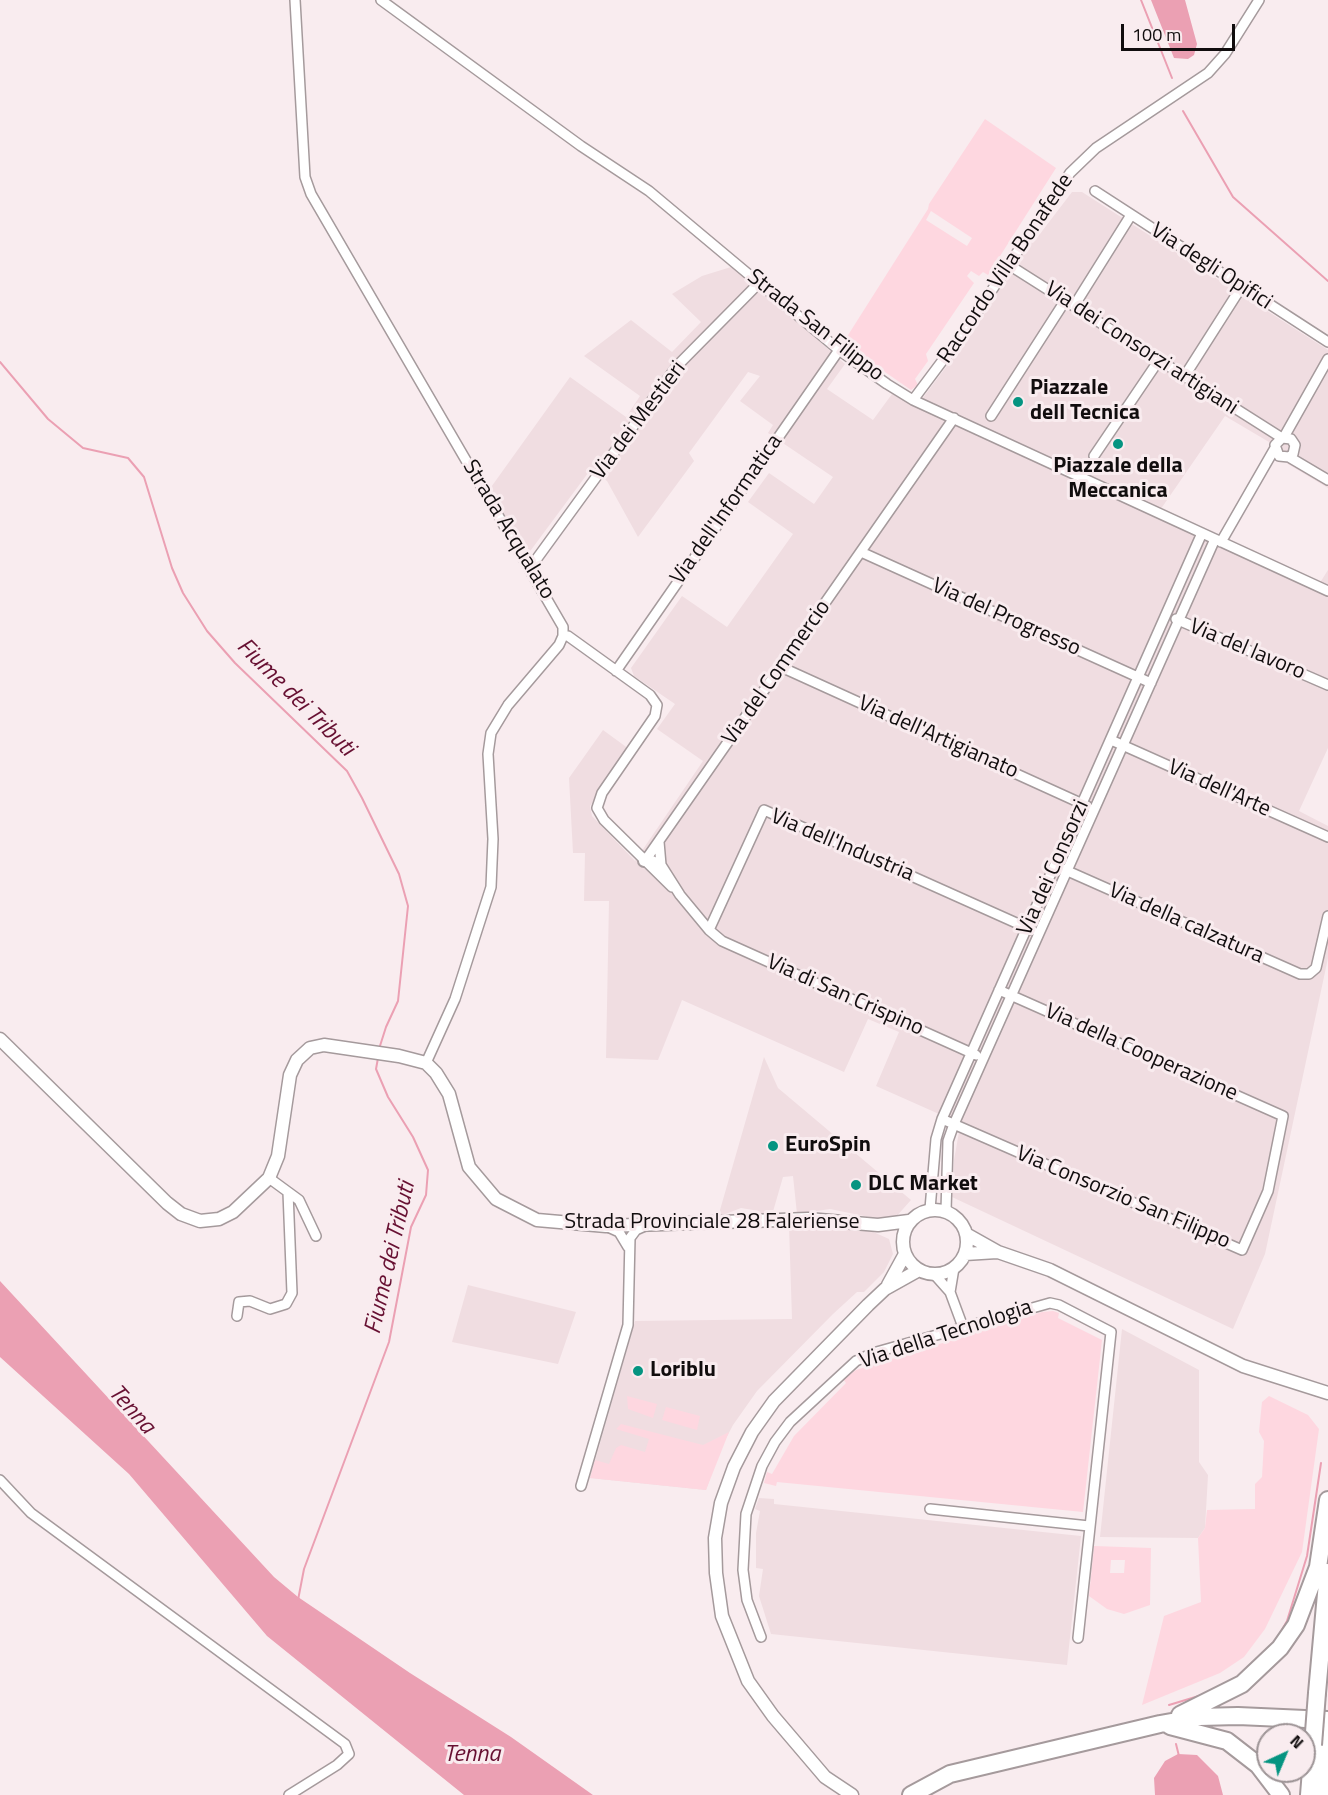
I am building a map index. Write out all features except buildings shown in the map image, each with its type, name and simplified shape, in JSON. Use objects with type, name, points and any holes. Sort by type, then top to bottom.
[{"type":"highway","points":[[1160,1724],[1242,1684],[1280,1648],[1296,1625],[1318,1567],[1328,1500]]},
{"type":"highway","points":[[1322,1795],[1317,1693],[1328,1572]]},
{"type":"highway","points":[[911,1795],[950,1774],[1160,1724],[1199,1717],[1238,1716],[1328,1721],[1309,1795]]},
{"type":"highway","points":[[1160,1724],[1227,1741],[1258,1765],[1281,1795]]},
{"type":"main road","points":[[0,1039],[181,1214],[200,1221],[219,1219],[246,1202],[269,1178],[278,1156],[290,1075],[297,1060],[310,1048],[324,1045],[359,1049],[426,1063]]},
{"type":"main road","name":"Strada Provinciale 28 Faleriense","points":[[426,1063],[436,1073],[449,1094],[469,1167],[496,1199],[537,1220],[606,1226],[626,1237],[647,1225],[815,1219],[878,1225],[909,1221]]},
{"type":"main road","points":[[966,1234],[965,1254],[954,1268],[934,1274],[919,1270],[905,1254],[902,1241],[909,1221],[930,1209],[946,1211],[955,1216],[966,1234],[999,1252],[1050,1270],[1243,1366],[1328,1393]]},
{"type":"main road","name":"Strada Provinciale 28 Faleriense","points":[[878,1225],[902,1241]]},
{"type":"main road","points":[[965,1254],[999,1252]]},
{"type":"main road","points":[[885,1289],[905,1254]]},
{"type":"main road","points":[[834,1795],[825,1777],[773,1716],[748,1681],[735,1653],[722,1616],[716,1573],[715,1538],[727,1485],[752,1432],[799,1374],[885,1289],[919,1270]]},
{"type":"main road","points":[[825,1777],[852,1795]]},
{"type":"street","name":"Strada Acqualato","points":[[295,0],[307,185],[345,255],[560,619],[563,636]]},
{"type":"street","name":"Strada San Filippo","points":[[381,0],[581,146],[649,191],[839,350],[913,400],[1328,591]]},
{"type":"street","name":"Raccordo Villa Bonafede","points":[[913,400],[958,341],[1070,173],[1096,148],[1208,73],[1225,54],[1259,0]]},
{"type":"street","name":"Via degli Opifici","points":[[1095,191],[1328,342]]},
{"type":"street","points":[[1074,306],[1131,215]]},
{"type":"street","name":"Via dei Consorzi artigiani","points":[[1009,265],[1281,440],[1290,457],[1328,480]]},
{"type":"street","name":"Via dei Mestieri","points":[[530,568],[677,366],[759,283]]},
{"type":"street","points":[[1185,377],[1242,286]]},
{"type":"street","points":[[991,416],[1065,301]]},
{"type":"street","name":"Via dell'Informatica","points":[[616,671],[839,350]]},
{"type":"street","points":[[1256,479],[1290,457],[1281,440],[1292,425],[1296,413],[1328,359]]},
{"type":"street","points":[[1094,456],[1159,360]]},
{"type":"street","name":"Via del Commercio","points":[[646,860],[954,418]]},
{"type":"street","name":"Via dei Consorzi","points":[[946,1211],[948,1141],[954,1124],[1179,620],[1218,541],[1281,440]]},
{"type":"street","name":"Via dei Consorzi","points":[[930,1209],[936,1139],[942,1119],[1202,533]]},
{"type":"street","name":"Via del Progresso","points":[[861,552],[1151,683]]},
{"type":"street","name":"Via del lavoro","points":[[1166,615],[1328,685]]},
{"type":"street","points":[[426,1063],[455,999],[490,887],[493,850],[488,754],[491,733],[508,705],[550,656],[563,636],[568,636],[650,695],[657,710],[602,793],[597,808],[604,820],[680,895],[709,930]]},
{"type":"street","name":"Via dell'Artigianato","points":[[781,667],[1095,809]]},
{"type":"street","name":"Via dell'Arte","points":[[1110,740],[1328,837]]},
{"type":"street","name":"Via dell'Industria","points":[[709,930],[764,810],[1040,933]]},
{"type":"street","points":[[659,842],[661,865],[680,895]]},
{"type":"street","points":[[646,860],[661,865]]},
{"type":"street","name":"Via della calzatura","points":[[1055,866],[1300,974],[1310,974],[1316,968],[1328,916]]},
{"type":"street","name":"Via di San Crispino","points":[[709,930],[722,941],[983,1059]]},
{"type":"street","name":"Via della Cooperazione","points":[[999,990],[1283,1116]]},
{"type":"street","name":"Via Consorzio San Filippo","points":[[942,1119],[1242,1250],[1268,1191],[1283,1116]]},
{"type":"street","points":[[269,1178],[299,1200],[316,1236]]},
{"type":"street","points":[[237,1316],[239,1302],[250,1301],[270,1309],[286,1304],[292,1293],[288,1192]]},
{"type":"street","points":[[581,1486],[628,1324],[626,1237]]},
{"type":"street","points":[[950,1292],[954,1268]]},
{"type":"street","points":[[934,1274],[950,1292],[963,1327]]},
{"type":"street","name":"Via della Tecnologia","points":[[760,1637],[747,1600],[742,1544],[746,1514],[753,1490],[775,1442],[811,1400],[855,1361],[1050,1303],[1059,1305],[1111,1332],[1078,1638]]},
{"type":"street","points":[[0,1480],[31,1513],[345,1744],[349,1754],[337,1765],[290,1795]]},
{"type":"street","points":[[930,1509],[1089,1526]]},
{"type":"shaded area","points":[[1151,0],[1185,0],[1197,44],[1194,55],[1188,59],[1174,58]]},
{"type":"shaded area","points":[[985,119],[1056,168],[988,275],[983,272],[979,276],[971,271],[967,276],[974,283],[926,354],[928,361],[915,379],[918,385],[911,390],[843,343]],"holes":[[[931,211],[972,238],[967,246],[926,220]]]},
{"type":"shaded area","points":[[1072,192],[1082,192],[1328,350],[1328,488],[1288,464],[1269,442],[1225,416],[1156,516],[1316,589],[1328,570],[1328,748],[1299,811],[1328,826],[1328,958],[1265,1254],[1233,1329],[952,1197],[954,1160],[959,1132],[936,1122],[939,1114],[876,1086],[899,1032],[868,1019],[844,1072],[682,1000],[658,1060],[606,1058],[609,901],[584,901],[585,853],[573,853],[569,778],[603,730],[629,749],[590,806],[592,816],[635,861],[703,761],[657,729],[675,704],[634,676],[631,668],[682,596],[727,627],[793,534],[748,502],[769,473],[814,504],[833,477],[768,433],[773,425],[740,401],[760,376],[748,372],[689,453],[694,461],[638,537],[607,481],[591,469],[528,554],[489,490],[570,377],[626,417],[640,396],[584,356],[631,320],[672,352],[701,322],[672,294],[702,276],[731,267],[766,294],[845,364],[827,389],[873,420],[892,394],[916,407],[976,327],[1029,242],[1033,243]]},
{"type":"shaded area","points":[[764,1057],[778,1088],[911,1200],[895,1218],[879,1219],[830,1209],[797,1214],[793,1176],[783,1177],[772,1215],[755,1215],[753,1210],[741,1208],[718,1217]]},
{"type":"shaded area","points":[[789,1226],[845,1227],[871,1231],[889,1239],[893,1254],[884,1272],[864,1292],[857,1292],[833,1314],[757,1391],[733,1425],[720,1450],[706,1490],[590,1478],[635,1321],[792,1319]]},
{"type":"shaded area","name":"Tenna","points":[[0,1281],[274,1577],[298,1597],[410,1673],[511,1737],[593,1795],[464,1795],[267,1636],[129,1474],[0,1357]]},
{"type":"shaded area","points":[[468,1285],[576,1312],[558,1364],[452,1342]]},
{"type":"shaded area","points":[[1042,1312],[1059,1313],[1058,1318],[1102,1340],[1083,1512],[777,1482],[776,1486],[764,1483],[767,1472],[772,1474],[794,1436],[846,1383],[843,1379],[856,1370]]},
{"type":"shaded area","points":[[1122,1329],[1199,1370],[1199,1462],[1208,1475],[1205,1528],[1198,1538],[1100,1537]]},
{"type":"shaded area","points":[[627,1396],[657,1404],[653,1418],[628,1409]]},
{"type":"shaded area","points":[[1269,1396],[1308,1415],[1319,1429],[1302,1552],[1265,1629],[1244,1657],[1220,1673],[1142,1705],[1164,1616],[1201,1602],[1198,1538],[1205,1528],[1207,1510],[1255,1509],[1255,1484],[1262,1477],[1264,1441],[1259,1432],[1262,1402]]},
{"type":"shaded area","points":[[666,1407],[700,1416],[697,1430],[662,1420]]},
{"type":"shaded area","points":[[621,1424],[703,1445],[729,1432],[706,1490],[590,1478],[595,1460],[609,1464],[616,1448],[621,1445],[645,1452],[649,1439],[616,1429]]},
{"type":"shaded area","points":[[759,1498],[774,1499],[774,1504],[1081,1536],[1067,1665],[771,1634],[759,1596],[763,1569],[756,1568],[756,1533],[760,1511],[755,1509]]},
{"type":"shaded area","points":[[1094,1546],[1151,1548],[1150,1605],[1124,1614],[1107,1609],[1089,1596]],"holes":[[[1111,1560],[1125,1560],[1124,1573],[1110,1573]]]},
{"type":"shaded area","points":[[1178,1754],[1197,1755],[1218,1776],[1223,1795],[1155,1795],[1154,1778],[1165,1761]]},
{"type":"waterway","points":[[1141,0],[1172,78]]},
{"type":"waterway","points":[[1183,111],[1233,197],[1328,281]]},
{"type":"waterway","name":"Fiume dei Tributi","points":[[0,362],[48,419],[83,448],[128,458],[144,477],[172,568],[183,593],[207,631],[235,663],[347,771],[362,798],[399,874],[408,906],[398,1001],[379,1049]]},
{"type":"waterway","name":"Fiume dei Tributi","points":[[298,1600],[304,1569],[389,1342],[411,1227],[426,1195],[428,1170],[413,1137],[388,1097],[376,1069],[378,1058]]},
{"type":"waterway","points":[[1275,1642],[1287,1621],[1307,1556],[1321,1463]]},
{"type":"waterway","points":[[1169,1705],[1202,1695]]},
{"type":"waterway","points":[[1176,1744],[1179,1756]]},
{"type":"place","name":"Piazzale dell Tecnica","points":[[1018,402]]},
{"type":"place","name":"Piazzale della Meccanica","points":[[1118,444]]},
{"type":"place","name":"EuroSpin","points":[[773,1146]]},
{"type":"place","name":"DLC Market","points":[[856,1185]]},
{"type":"place","name":"Loriblu","points":[[638,1371]]}]
